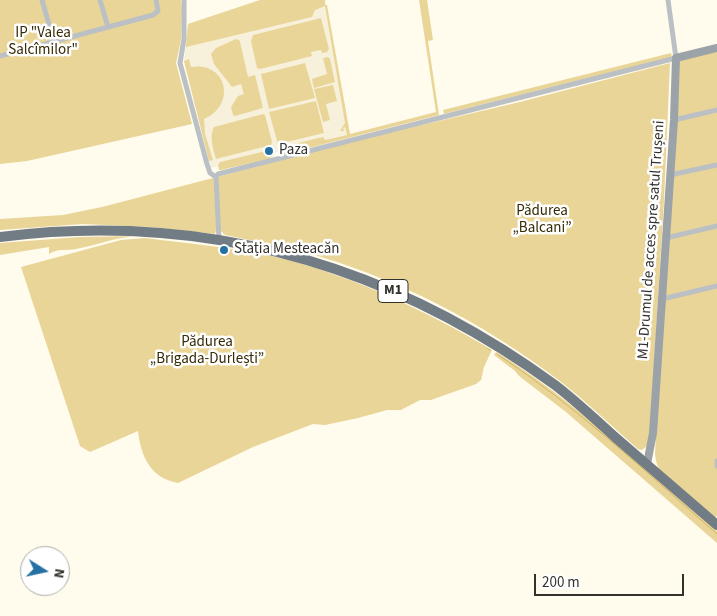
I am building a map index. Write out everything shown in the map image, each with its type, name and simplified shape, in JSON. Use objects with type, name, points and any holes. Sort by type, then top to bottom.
[{"type":"highway","name":"M1","points":[[0,237],[60,231],[114,230],[173,234],[219,240],[274,250],[319,263],[383,287],[439,312],[556,386],[717,525]]},
{"type":"street","points":[[42,0],[54,42]]},
{"type":"street","points":[[100,0],[108,27]]},
{"type":"street","points":[[0,48],[1,56],[153,14],[158,11],[156,0]]},
{"type":"street","points":[[184,0],[184,39],[180,63],[207,164],[210,173],[216,178],[219,240]]},
{"type":"street","points":[[668,0],[676,58]]},
{"type":"street","points":[[216,178],[222,172],[259,162],[717,48]]},
{"type":"street","name":"M1-Drumul de acces spre satul Trușeni","points":[[647,464],[653,433],[674,120],[676,58]]},
{"type":"street","points":[[674,120],[717,110]]},
{"type":"street","points":[[670,175],[717,165]]},
{"type":"street","points":[[666,238],[717,226]]},
{"type":"street","points":[[662,298],[717,286]]},
{"type":"street","points":[[717,461],[717,466]]},
{"type":"shaded area","points":[[260,0],[325,0],[347,135],[211,168],[184,61],[188,24]]},
{"type":"green space","name":"IP \"Valea Salcîmilor\"","points":[[0,0],[181,0],[181,40],[176,63],[192,124],[27,161],[0,164]]},
{"type":"green space","points":[[260,0],[325,0],[350,134],[436,112],[419,0],[427,0],[433,40],[428,41],[439,115],[281,154],[281,147],[323,137],[325,140],[347,135],[345,127],[343,128],[344,131],[340,131],[345,123],[325,6],[315,10],[312,17],[186,47],[188,24]]},
{"type":"green space","points":[[321,18],[329,49],[327,52],[322,53],[321,50],[311,52],[312,56],[260,69],[257,68],[251,41],[253,35]]},
{"type":"green space","points":[[236,39],[240,42],[248,77],[255,75],[263,108],[235,116],[231,107],[238,96],[244,94],[241,84],[232,87],[214,64],[211,54],[216,48]]},
{"type":"green space","points":[[717,51],[717,516],[714,517],[659,469],[655,454],[667,236],[672,177],[676,172],[672,171],[678,63]]},
{"type":"green space","points":[[671,53],[672,57],[444,114],[443,110]]},
{"type":"green space","points":[[328,57],[330,59],[335,82],[314,88],[312,79],[327,74],[323,58]]},
{"type":"green space","points":[[189,59],[191,67],[203,67],[213,71],[220,77],[223,86],[224,95],[221,104],[204,119],[205,134],[213,160],[209,161],[184,61]]},
{"type":"green space","points":[[305,63],[315,98],[269,109],[261,74]]},
{"type":"green space","name":"Pădurea „Balcani”","points":[[670,63],[650,432],[647,446],[642,450],[638,449],[561,382],[523,354],[440,305],[382,278],[352,267],[297,250],[225,235],[221,231],[216,230],[215,234],[151,227],[83,224],[0,230],[0,219],[63,215],[102,207],[366,138],[520,102]]},
{"type":"green space","points":[[333,85],[337,101],[326,104],[330,120],[323,122],[314,89]]},
{"type":"green space","points":[[316,101],[324,133],[278,144],[269,112]]},
{"type":"green space","points":[[265,115],[272,142],[271,145],[216,159],[212,138],[214,127]]},
{"type":"green space","points":[[266,151],[267,154],[274,152],[274,155],[269,159],[219,170],[218,165],[220,162]]},
{"type":"green space","points":[[137,236],[114,239],[76,249],[55,251],[49,254],[49,247],[0,255],[0,243],[80,237]]},
{"type":"green space","name":"Pădurea „Brigada-Durlești”","points":[[145,238],[252,252],[315,268],[367,287],[419,310],[492,350],[484,367],[481,380],[476,384],[431,400],[420,400],[401,410],[387,410],[325,425],[313,424],[253,447],[178,483],[160,476],[154,471],[145,457],[138,431],[90,452],[80,446],[21,267],[121,240]]},
{"type":"green space","points":[[496,352],[555,392],[610,437],[717,531],[717,543],[566,412],[494,355]]},
{"type":"waterway","points":[[497,354],[583,417],[717,534]]},
{"type":"place","name":"Paza","points":[[269,151]]},
{"type":"place","name":"Stația Mesteacăn","points":[[224,250]]}]
